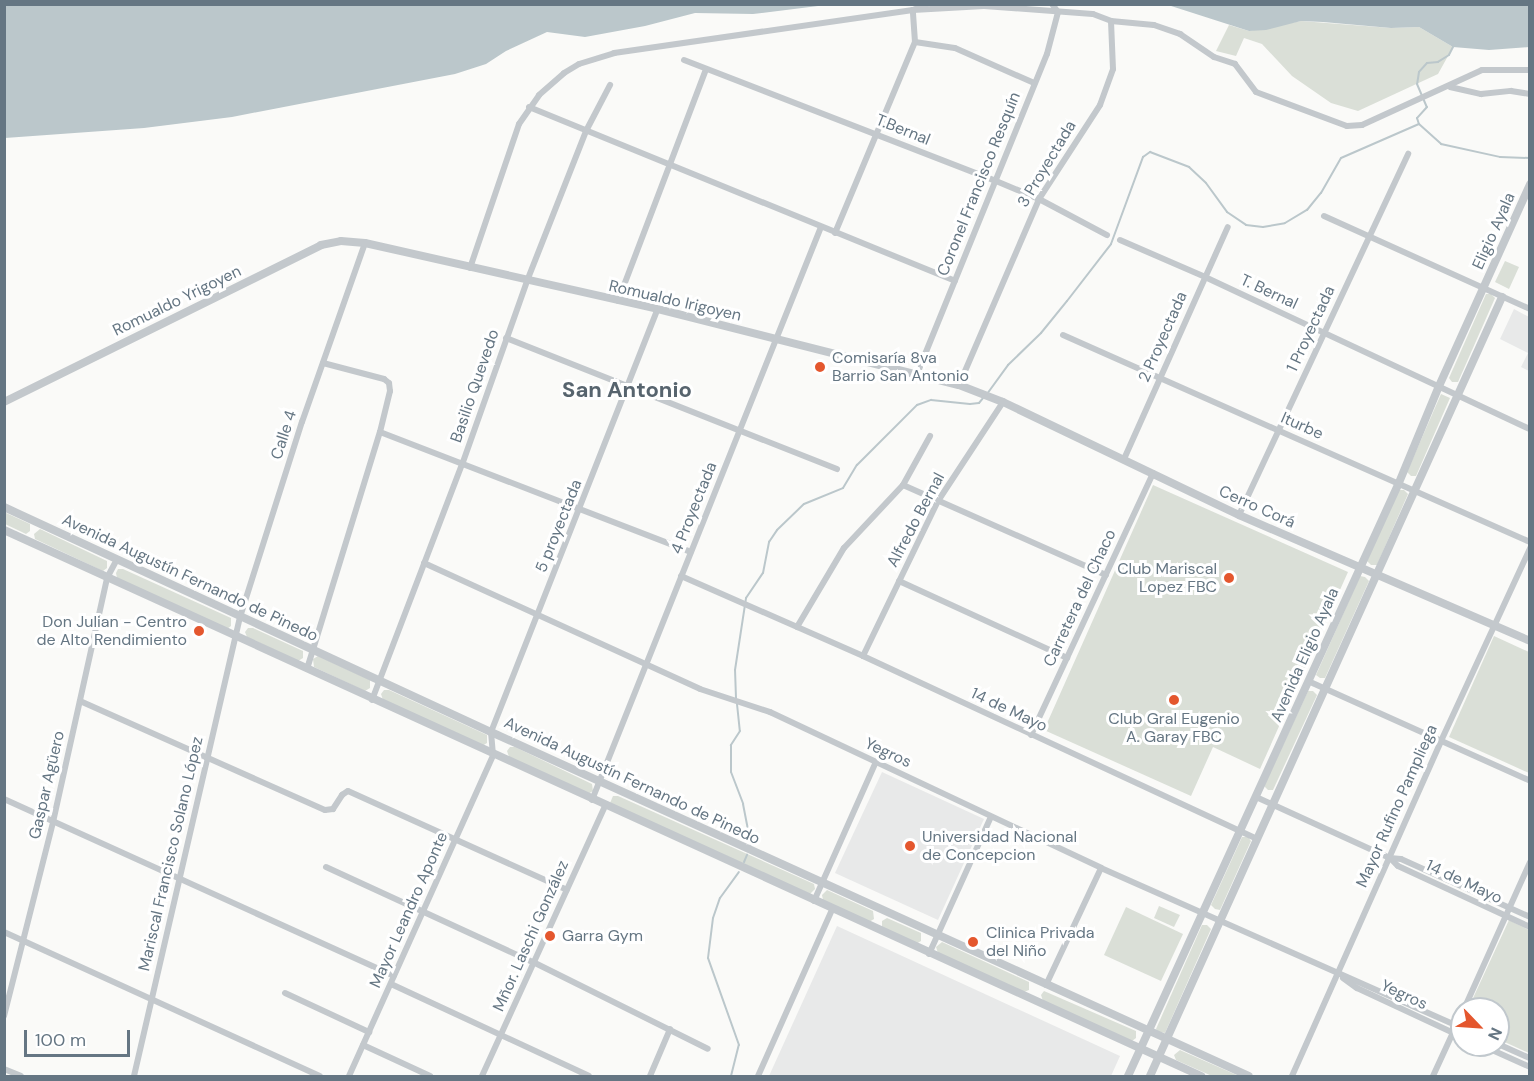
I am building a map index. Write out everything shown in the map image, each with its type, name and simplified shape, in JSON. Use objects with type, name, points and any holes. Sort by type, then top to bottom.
[{"type":"street","points":[[913,10],[927,4]]},
{"type":"street","points":[[1052,4],[1058,12]]},
{"type":"street","points":[[470,268],[512,142],[529,107],[564,73],[596,58],[913,10],[984,6],[1093,14],[1111,21],[1154,25],[1180,34],[1214,57],[1235,64],[1256,92],[1347,126],[1362,125],[1426,94],[1450,87],[1482,70],[1530,70]]},
{"type":"street","points":[[835,233],[915,42],[913,10]]},
{"type":"street","name":"Coronel Francisco Resquín","points":[[917,374],[1047,54],[1058,12]]},
{"type":"street","name":"3 Proyectada","points":[[959,385],[1039,199],[1100,105],[1113,69],[1111,21]]},
{"type":"street","points":[[915,42],[955,48],[1034,83]]},
{"type":"street","name":"T.Bernal","points":[[684,60],[996,181],[1039,199],[1107,235]]},
{"type":"street","points":[[618,301],[706,69]]},
{"type":"street","name":"Basilio Quevedo","points":[[372,700],[462,462],[527,281],[586,131],[610,85]]},
{"type":"street","points":[[1450,87],[1481,94],[1511,91],[1530,94]]},
{"type":"street","points":[[529,107],[955,281]]},
{"type":"street","name":"1 Proyectada","points":[[1239,515],[1408,154]]},
{"type":"street","name":"Eligio Ayala","points":[[1483,288],[1530,184]]},
{"type":"street","points":[[1324,216],[1530,309]]},
{"type":"street","name":"4 Proyectada","points":[[592,800],[820,227]]},
{"type":"street","name":"2 Proyectada","points":[[1124,459],[1228,227]]},
{"type":"street","name":"T. Bernal","points":[[1120,240],[1205,277],[1530,429]]},
{"type":"street","name":"Romualdo Yrigoyen","points":[[4,402],[321,245],[341,241],[366,243]]},
{"type":"street","name":"Romualdo Irigoyen","points":[[366,243],[658,309],[917,374],[976,392]]},
{"type":"street","name":"Calle 4","points":[[235,637],[323,363],[366,243]]},
{"type":"street","name":"Avenida Eligio Ayala","points":[[1150,1033],[1359,566],[1398,485],[1483,288]]},
{"type":"street","name":"Avenida Eligio Ayala","points":[[1167,1039],[1502,297]]},
{"type":"street","name":"5 proyectada","points":[[493,755],[491,732],[658,309]]},
{"type":"street","name":"Iturbe","points":[[1063,335],[1530,542]]},
{"type":"street","points":[[506,338],[837,469]]},
{"type":"street","points":[[308,669],[380,432],[389,383],[384,379],[323,363]]},
{"type":"street","name":"Cerro Corá","points":[[976,392],[1003,402],[1239,515],[1530,641]]},
{"type":"street","name":"Alfredo Bernal","points":[[863,656],[938,501],[1003,402]]},
{"type":"street","points":[[380,432],[691,552]]},
{"type":"street","points":[[797,627],[844,548],[903,484],[930,436]]},
{"type":"street","name":"Carretera del Chaco","points":[[1031,735],[1153,473]]},
{"type":"street","points":[[903,484],[1106,575]]},
{"type":"street","name":"Avenida Augustín Fernando de Pinedo","points":[[4,507],[116,561],[1249,1077]]},
{"type":"street","name":"Avenida Augustín Fernando de Pinedo","points":[[4,530],[1201,1077]]},
{"type":"street","name":"Mayor Rufino Pampliega","points":[[1292,1077],[1440,741],[1530,548]]},
{"type":"street","name":"Gaspar Agüero","points":[[4,1016],[25,941],[53,822],[107,578],[116,561]]},
{"type":"street","name":"Yegros","points":[[424,563],[646,665],[732,701],[770,712],[1101,868],[1338,975],[1359,981],[1450,1026]]},
{"type":"street","name":"14 de Mayo","points":[[681,576],[749,608],[863,656],[1257,839]]},
{"type":"street","points":[[899,581],[1067,658]]},
{"type":"street","name":"Mariscal Francisco Solano López","points":[[134,1077],[235,637]]},
{"type":"street","points":[[1308,681],[1530,781]]},
{"type":"street","points":[[80,701],[207,760],[325,810],[333,809],[342,795],[348,791],[567,890]]},
{"type":"street","name":"Mayor Leandro Aponte","points":[[350,1077],[493,755]]},
{"type":"street","points":[[814,901],[876,762]]},
{"type":"street","name":"14 de Mayo","points":[[1256,797],[1390,858],[1398,866],[1530,927]]},
{"type":"street","points":[[4,799],[394,976]]},
{"type":"street","name":"Mñor. Laschi González","points":[[482,1077],[604,806]]},
{"type":"street","points":[[929,954],[991,817]]},
{"type":"street","name":"14 de Mayo","points":[[1390,858],[1401,858],[1530,917]]},
{"type":"street","points":[[1469,997],[1530,862]]},
{"type":"street","points":[[326,867],[533,962],[708,1049]]},
{"type":"street","points":[[1046,985],[1101,868]]},
{"type":"street","points":[[758,1077],[832,910]]},
{"type":"street","points":[[4,932],[320,1077]]},
{"type":"street","points":[[391,984],[589,1077]]},
{"type":"street","points":[[285,993],[369,1032]]},
{"type":"street","points":[[650,1077],[670,1029]]},
{"type":"street","points":[[1128,1077],[1150,1033]]},
{"type":"street","points":[[1150,1077],[1167,1039]]},
{"type":"street","points":[[1433,1077],[1450,1043]]},
{"type":"street","points":[[363,1045],[430,1077]]},
{"type":"street","points":[[1510,1049],[1530,1058]]},
{"type":"street","points":[[1508,1057],[1530,1067]]},
{"type":"street","points":[[4,1069],[21,1077]]},
{"type":"shaded area","points":[[4,5],[826,5],[753,14],[695,13],[645,26],[585,37],[547,32],[506,51],[486,64],[455,74],[232,117],[144,128],[5,138]]},
{"type":"shaded area","points":[[1168,5],[1529,5],[1529,47],[1489,50],[1453,47],[1419,27],[1391,28],[1301,21],[1266,30],[1249,31]]},
{"type":"shaded area","points":[[1301,21],[1391,28],[1419,27],[1453,47],[1438,74],[1358,111],[1331,103],[1292,76],[1262,44],[1244,38],[1236,56],[1216,51],[1229,25],[1249,31]]},
{"type":"shaded area","points":[[1505,261],[1519,267],[1509,289],[1495,282]]},
{"type":"shaded area","points":[[1486,294],[1491,294],[1495,298],[1458,382],[1452,382],[1449,378]]},
{"type":"shaded area","points":[[1514,309],[1529,317],[1529,371],[1521,367],[1528,353],[1500,339]]},
{"type":"shaded area","points":[[1441,394],[1450,398],[1416,476],[1411,476],[1407,472]]},
{"type":"shaded area","points":[[1153,485],[1348,572],[1260,769],[1213,747],[1191,796],[1044,730]]},
{"type":"shaded area","points":[[1399,490],[1404,490],[1408,494],[1377,565],[1371,565],[1367,561]]},
{"type":"shaded area","points":[[4,512],[30,524],[30,531],[26,534],[5,524]]},
{"type":"shaded area","points":[[40,529],[107,561],[107,568],[103,571],[35,539],[34,534]]},
{"type":"shaded area","points":[[118,569],[123,569],[231,618],[231,626],[227,629],[117,578]]},
{"type":"shaded area","points":[[1360,576],[1369,581],[1325,678],[1320,678],[1316,675]]},
{"type":"shaded area","points":[[248,628],[253,628],[303,651],[303,658],[298,661],[247,637],[245,632]]},
{"type":"shaded area","points":[[1494,636],[1529,652],[1529,773],[1449,737]]},
{"type":"shaded area","points":[[318,656],[370,680],[370,688],[365,691],[314,667],[313,659]]},
{"type":"shaded area","points":[[384,690],[389,690],[487,735],[487,743],[482,746],[383,700],[381,694]]},
{"type":"shaded area","points":[[1308,691],[1313,691],[1317,695],[1273,790],[1268,790],[1264,786]]},
{"type":"shaded area","points":[[510,747],[515,747],[592,784],[593,791],[588,794],[509,757],[507,751]]},
{"type":"shaded area","name":"Universidad Nacional de Concepcion","points":[[882,772],[984,819],[938,920],[835,873]]},
{"type":"shaded area","points":[[613,796],[618,796],[814,884],[815,889],[810,894],[610,803]]},
{"type":"shaded area","points":[[1242,837],[1248,837],[1251,841],[1220,910],[1215,909],[1211,905]]},
{"type":"shaded area","points":[[827,890],[873,911],[874,919],[869,922],[823,900],[822,895]]},
{"type":"shaded area","points":[[1159,906],[1180,915],[1174,927],[1154,918]]},
{"type":"shaded area","points":[[1126,907],[1183,934],[1161,981],[1104,955]]},
{"type":"shaded area","points":[[887,918],[921,933],[921,941],[916,944],[882,928],[882,921]]},
{"type":"shaded area","points":[[1509,920],[1529,930],[1529,1053],[1510,1044],[1510,997],[1474,997]]},
{"type":"shaded area","points":[[1202,925],[1207,925],[1211,929],[1165,1033],[1157,1031],[1156,1029]]},
{"type":"shaded area","points":[[837,926],[1120,1056],[1111,1076],[769,1076]]},
{"type":"shaded area","points":[[942,942],[1029,982],[1029,990],[1024,992],[938,953],[936,947]]},
{"type":"shaded area","points":[[1044,991],[1136,1031],[1136,1038],[1132,1041],[1043,1001],[1041,995]]},
{"type":"shaded area","points":[[1180,1050],[1239,1076],[1212,1076],[1176,1060],[1174,1055]]},
{"type":"waterway","points":[[1454,45],[1449,55],[1438,62],[1427,63],[1419,72],[1417,84],[1427,107],[1417,118],[1419,124],[1441,144],[1500,157],[1530,158]]},
{"type":"waterway","points":[[987,394],[1008,365],[1041,333],[1111,244],[1143,157],[1150,152],[1189,167],[1206,183],[1227,212],[1246,225],[1263,227],[1285,223],[1307,210],[1321,193],[1341,158],[1419,124]]},
{"type":"waterway","points":[[736,698],[735,670],[746,598],[763,573],[769,542],[777,530],[804,504],[843,488],[857,465],[917,405],[931,400],[970,404],[979,403],[983,398]]},
{"type":"waterway","points":[[737,704],[740,731],[731,745],[731,772],[743,804],[751,845]]},
{"type":"waterway","points":[[744,862],[747,855]]},
{"type":"waterway","points":[[731,1076],[739,1045],[708,958],[713,918],[720,898],[739,872]]},
{"type":"place","name":"Comisaría 8va Barrio San Antonio","points":[[820,367]]},
{"type":"place","name":"Club Mariscal Lopez FBC","points":[[1229,578]]},
{"type":"place","name":"Don Julian - Centro de Alto Rendimiento","points":[[199,631]]},
{"type":"place","name":"Club Gral Eugenio A. Garay FBC","points":[[1174,700]]},
{"type":"place","name":"Universidad Nacional de Concepcion","points":[[910,846]]},
{"type":"place","name":"Garra Gym","points":[[550,936]]},
{"type":"place","name":"Clinica Privada del Niño","points":[[973,942]]},
{"type":"district","name":"San Antonio","points":[[627,390]]}]
